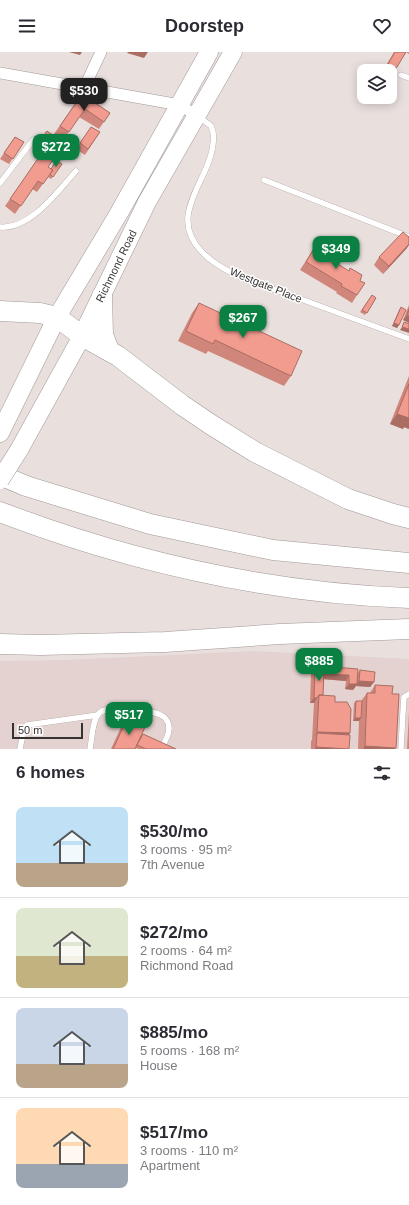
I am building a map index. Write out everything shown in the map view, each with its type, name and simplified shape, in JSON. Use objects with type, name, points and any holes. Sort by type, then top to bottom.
[{"type":"highway","name":"Richmond Road","points":[[0,433],[57,317],[119,214],[210,52]]},
{"type":"highway","name":"Richmond Road","points":[[0,480],[19,450],[82,336],[147,202],[233,52]]},
{"type":"highway","points":[[102,296],[104,335],[109,350]]},
{"type":"highway","points":[[0,311],[40,313],[57,317],[82,336],[109,350],[182,405],[221,432],[255,452],[348,499],[409,518]]},
{"type":"highway","points":[[0,475],[26,486],[158,525],[273,550],[409,563]]},
{"type":"highway","points":[[0,512],[59,534],[126,554],[199,571],[261,583],[325,592],[409,598]]},
{"type":"highway","points":[[0,644],[40,645],[165,642],[280,634],[409,629]]},
{"type":"street","points":[[84,88],[101,52]]},
{"type":"street","points":[[0,73],[180,105],[197,116]]},
{"type":"lane","points":[[400,75],[409,78]]},
{"type":"lane","name":"Westgate Place","points":[[197,116],[210,126],[214,135],[209,162],[190,204],[187,219],[188,229],[200,250],[209,258],[240,276],[409,339]]},
{"type":"lane","points":[[0,183],[33,140]]},
{"type":"lane","points":[[0,227],[12,226],[34,215],[76,171]]},
{"type":"lane","points":[[264,180],[409,237]]},
{"type":"lane","points":[[401,749],[404,697],[409,694]]},
{"type":"lane","points":[[20,749],[24,729],[27,725],[98,715],[103,711],[115,708],[139,710],[159,714],[165,718],[169,733],[160,749]]},
{"type":"lane","points":[[90,749],[98,715]]},
{"type":"shaded area","points":[[254,651],[409,659],[409,749],[0,749],[0,661],[66,660]]},
{"type":"building","points":[[395,52],[406,52],[397,67],[397,64],[388,64]]},
{"type":"building","points":[[82,94],[110,113],[104,122],[85,109],[69,132],[60,126]]},
{"type":"building","points":[[91,127],[100,132],[88,149],[80,143]]},
{"type":"building","points":[[47,131],[60,140],[50,155],[54,158],[48,167],[53,170],[43,184],[38,181],[21,206],[10,199],[48,144],[41,139]]},
{"type":"building","points":[[15,137],[24,142],[13,159],[4,153]]},
{"type":"building","points":[[56,161],[62,164],[53,177],[50,174]]},
{"type":"building","points":[[403,232],[409,237],[409,244],[389,266],[379,257]]},
{"type":"building","points":[[316,245],[331,253],[329,256],[331,257],[330,259],[349,271],[350,268],[362,275],[360,281],[365,283],[357,295],[306,262]]},
{"type":"building","points":[[372,295],[376,298],[367,313],[362,310]]},
{"type":"building","points":[[199,303],[302,351],[291,376],[215,340],[213,344],[186,331]]},
{"type":"building","points":[[401,307],[406,310],[399,325],[394,323]]},
{"type":"building","points":[[404,322],[409,324],[409,329],[402,327]]},
{"type":"building","points":[[409,384],[409,418],[397,414]]},
{"type":"building","points":[[333,667],[358,669],[357,684],[349,684],[349,675],[325,674],[325,668],[333,669]]},
{"type":"building","points":[[315,668],[324,668],[323,695],[319,695],[317,698],[314,698]]},
{"type":"building","points":[[360,670],[375,672],[374,682],[359,681]]},
{"type":"building","points":[[375,685],[393,686],[392,694],[399,694],[396,748],[365,746],[367,693],[375,693]]},
{"type":"building","points":[[319,695],[335,696],[335,702],[347,702],[351,709],[350,733],[317,732]]},
{"type":"building","points":[[356,701],[362,701],[361,718],[355,718]]},
{"type":"building","points":[[127,719],[145,727],[135,749],[113,749]]},
{"type":"building","points":[[317,733],[350,735],[349,749],[316,747]]},
{"type":"building","points":[[143,734],[176,749],[146,749],[137,745]]}]
